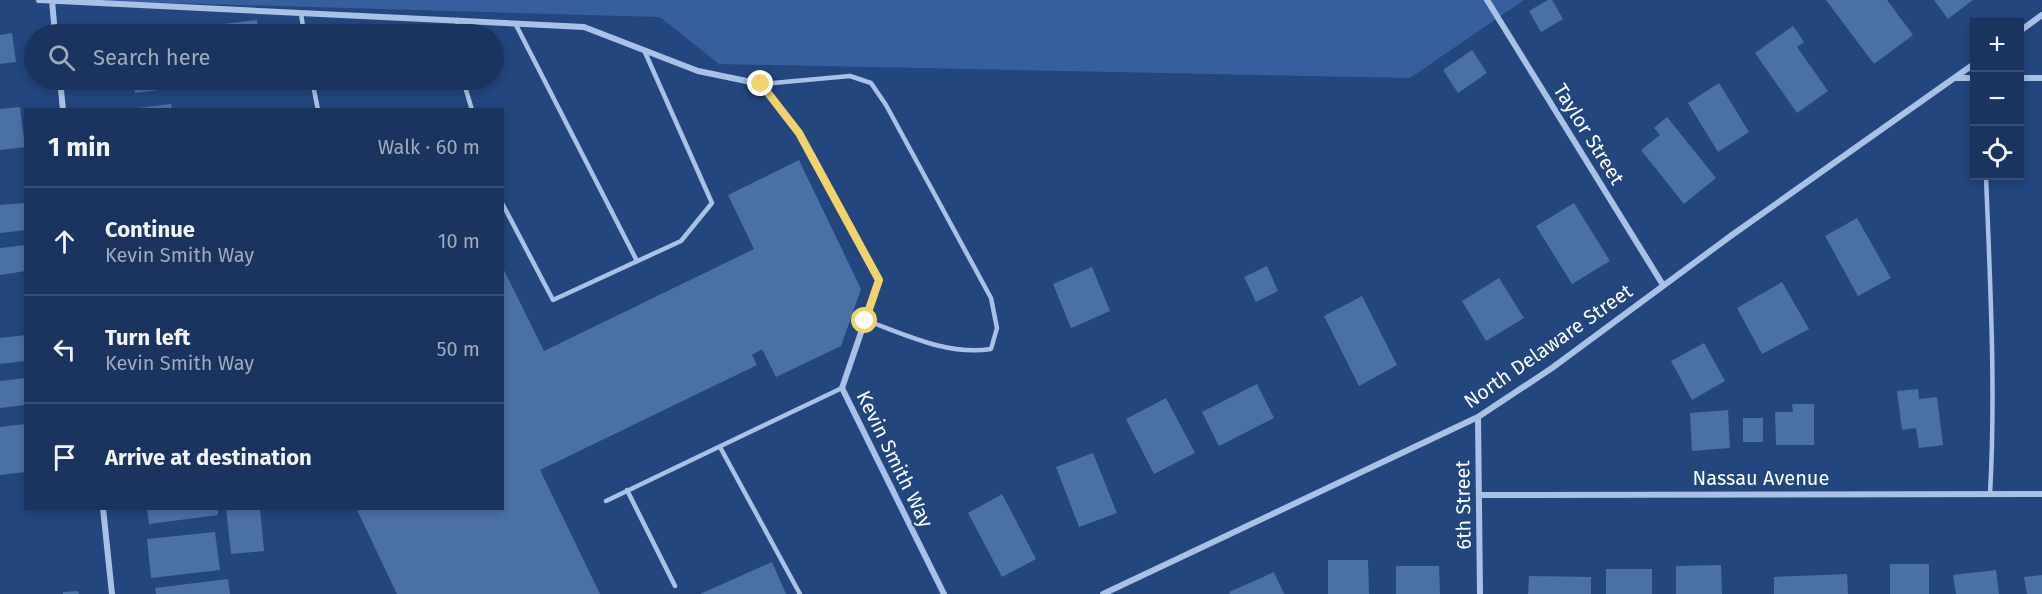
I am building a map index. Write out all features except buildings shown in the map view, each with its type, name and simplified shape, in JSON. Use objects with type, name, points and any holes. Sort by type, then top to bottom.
[{"type":"street","points":[[39,0],[584,27],[698,70],[761,84]]},
{"type":"street","name":"Taylor Street","points":[[1487,0],[1664,285]]},
{"type":"street","points":[[52,1],[54,24]]},
{"type":"street","points":[[2024,28],[2042,15]]},
{"type":"street","name":"North Delaware Street","points":[[1103,594],[1478,417],[1552,368],[1732,235],[1970,67]]},
{"type":"street","points":[[1956,78],[1970,78]]},
{"type":"street","points":[[2024,78],[2042,78]]},
{"type":"street","name":"Kevin Smith Way","points":[[761,84],[799,133],[879,280],[842,388],[944,594]]},
{"type":"street","points":[[61,90],[63,108]]},
{"type":"street","name":"6th Street","points":[[1478,417],[1480,594]]},
{"type":"street","name":"Nassau Avenue","points":[[1479,495],[2042,494]]},
{"type":"street","points":[[103,510],[112,594]]},
{"type":"lane","points":[[301,13],[303,24]]},
{"type":"lane","points":[[514,23],[637,261]]},
{"type":"lane","points":[[504,207],[553,300],[681,241],[712,203],[644,50]]},
{"type":"lane","points":[[761,84],[850,76],[871,83],[886,105],[991,298],[997,328],[991,349],[979,351],[947,348],[865,321]]},
{"type":"lane","points":[[314,90],[318,108]]},
{"type":"lane","points":[[467,90],[471,108]]},
{"type":"lane","points":[[1986,180],[1992,358],[1990,494]]},
{"type":"lane","points":[[606,501],[842,388]]},
{"type":"lane","points":[[720,447],[800,594]]},
{"type":"lane","points":[[627,490],[675,586]]},
{"type":"shaded area","points":[[69,0],[1524,0],[1410,78],[719,64],[660,17]]},
{"type":"route","points":[[761,84],[799,133],[879,280],[865,321]]}]
